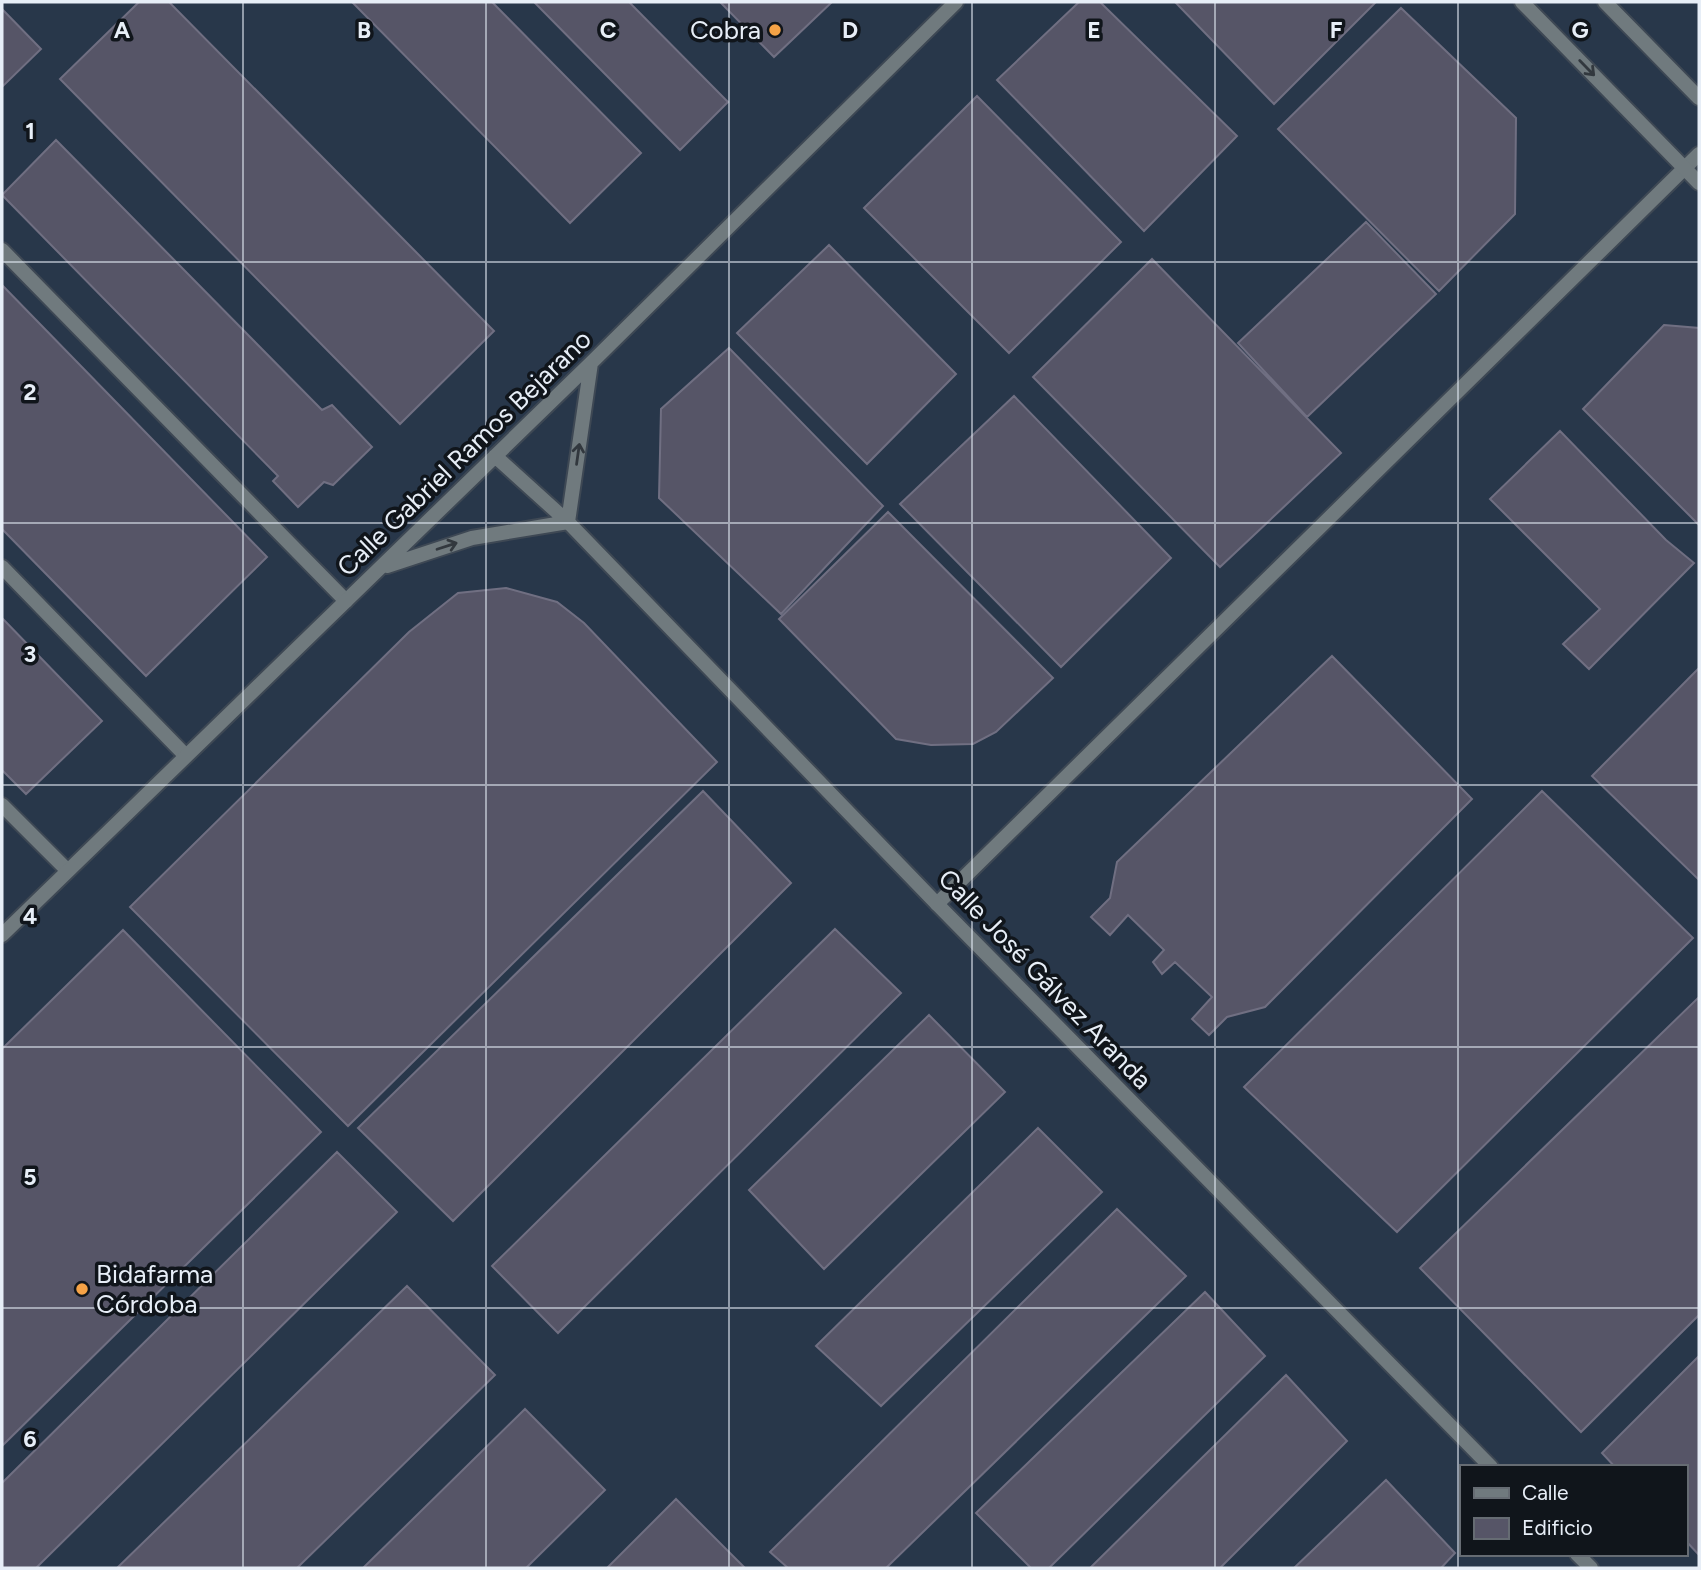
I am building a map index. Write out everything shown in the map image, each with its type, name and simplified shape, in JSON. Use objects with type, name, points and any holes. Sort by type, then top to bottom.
[{"type":"street","name":"Calle Gabriel Ramos Bejarano","points":[[2,935],[592,363],[956,2]]},
{"type":"street","points":[[1522,2],[1699,183]]},
{"type":"street","points":[[1605,2],[1699,98]]},
{"type":"street","points":[[937,904],[1699,154]]},
{"type":"street","points":[[2,250],[346,601]]},
{"type":"street","points":[[382,567],[472,538],[568,522],[592,363]]},
{"type":"street","name":"Calle José Gálvez Aranda","points":[[495,456],[568,522],[937,904],[1489,1465]]},
{"type":"street","points":[[2,567],[185,755]]},
{"type":"street","points":[[2,805],[67,870]]},
{"type":"shaded area","points":[[2,2],[1699,2],[1699,1568],[2,1568]]},
{"type":"building","points":[[139,2],[169,2],[494,331],[400,424],[60,79]]},
{"type":"building","points":[[352,2],[492,2],[641,153],[570,223]]},
{"type":"building","points":[[534,2],[629,2],[728,102],[680,150]]},
{"type":"building","name":"Cobra","points":[[720,2],[832,2],[774,57]]},
{"type":"building","points":[[1079,2],[1100,2],[1237,136],[1144,231],[997,80]]},
{"type":"building","points":[[1175,2],[1376,2],[1274,104]]},
{"type":"building","points":[[1401,8],[1516,118],[1515,214],[1439,291],[1278,129]]},
{"type":"building","points":[[2,9],[41,49],[2,87]]},
{"type":"building","points":[[977,96],[1121,242],[1009,353],[864,208]]},
{"type":"building","points":[[56,140],[322,410],[332,405],[372,447],[333,485],[324,482],[298,507],[273,481],[278,476],[2,195]]},
{"type":"building","points":[[1366,222],[1436,294],[1307,417],[1238,343]]},
{"type":"building","points":[[829,245],[956,374],[867,464],[737,333]]},
{"type":"building","points":[[1152,259],[1341,453],[1220,567],[1033,377]]},
{"type":"building","points":[[2,285],[267,557],[146,676],[2,529]]},
{"type":"building","points":[[1664,325],[1699,328],[1699,525],[1583,409]]},
{"type":"building","points":[[729,348],[883,506],[781,614],[659,498],[661,409]]},
{"type":"building","points":[[1014,396],[1171,558],[1061,667],[900,504]]},
{"type":"building","points":[[1560,431],[1666,540],[1694,563],[1589,669],[1563,644],[1600,609],[1490,499]]},
{"type":"building","points":[[888,512],[1053,678],[996,732],[973,744],[931,745],[896,739],[779,619]]},
{"type":"building","points":[[506,588],[557,602],[584,623],[717,762],[348,1126],[130,907],[409,632],[458,593]]},
{"type":"building","points":[[2,618],[102,721],[26,794],[2,770]]},
{"type":"building","points":[[1332,656],[1472,799],[1265,1007],[1227,1017],[1209,1035],[1192,1019],[1212,997],[1175,962],[1162,974],[1153,962],[1164,950],[1128,915],[1110,935],[1091,917],[1110,898],[1117,862]]},
{"type":"building","points":[[1699,668],[1699,880],[1592,776]]},
{"type":"building","points":[[703,791],[791,883],[453,1221],[358,1128]]},
{"type":"building","points":[[1542,791],[1693,938],[1397,1232],[1244,1087]]},
{"type":"building","points":[[835,929],[901,993],[558,1333],[492,1266]]},
{"type":"building","name":"Bidafarma Córdoba","points":[[123,930],[321,1132],[2,1446],[2,1049]]},
{"type":"building","points":[[1699,997],[1699,1315],[1581,1432],[1420,1268]]},
{"type":"building","points":[[929,1015],[1005,1092],[824,1269],[749,1190]]},
{"type":"building","points":[[1038,1128],[1102,1192],[881,1406],[816,1346]]},
{"type":"building","points":[[337,1152],[397,1212],[36,1568],[2,1568],[2,1483]]},
{"type":"building","points":[[1117,1209],[1186,1276],[886,1568],[788,1568],[770,1552]]},
{"type":"building","points":[[407,1286],[495,1375],[297,1568],[117,1568]]},
{"type":"building","points":[[1205,1292],[1265,1356],[1049,1568],[1031,1568],[976,1513]]},
{"type":"building","points":[[1699,1356],[1699,1555],[1687,1542],[1687,1465],[1613,1465],[1602,1453]]},
{"type":"building","points":[[1286,1375],[1347,1441],[1220,1568],[1090,1568]]},
{"type":"building","points":[[525,1409],[605,1490],[526,1568],[363,1568]]},
{"type":"building","points":[[1386,1480],[1455,1553],[1441,1568],[1294,1568]]},
{"type":"building","points":[[676,1499],[745,1568],[607,1568]]},
{"type":"place","name":"Cobra","points":[[775,30]]},
{"type":"place","name":"Bidafarma Córdoba","points":[[82,1289]]}]
